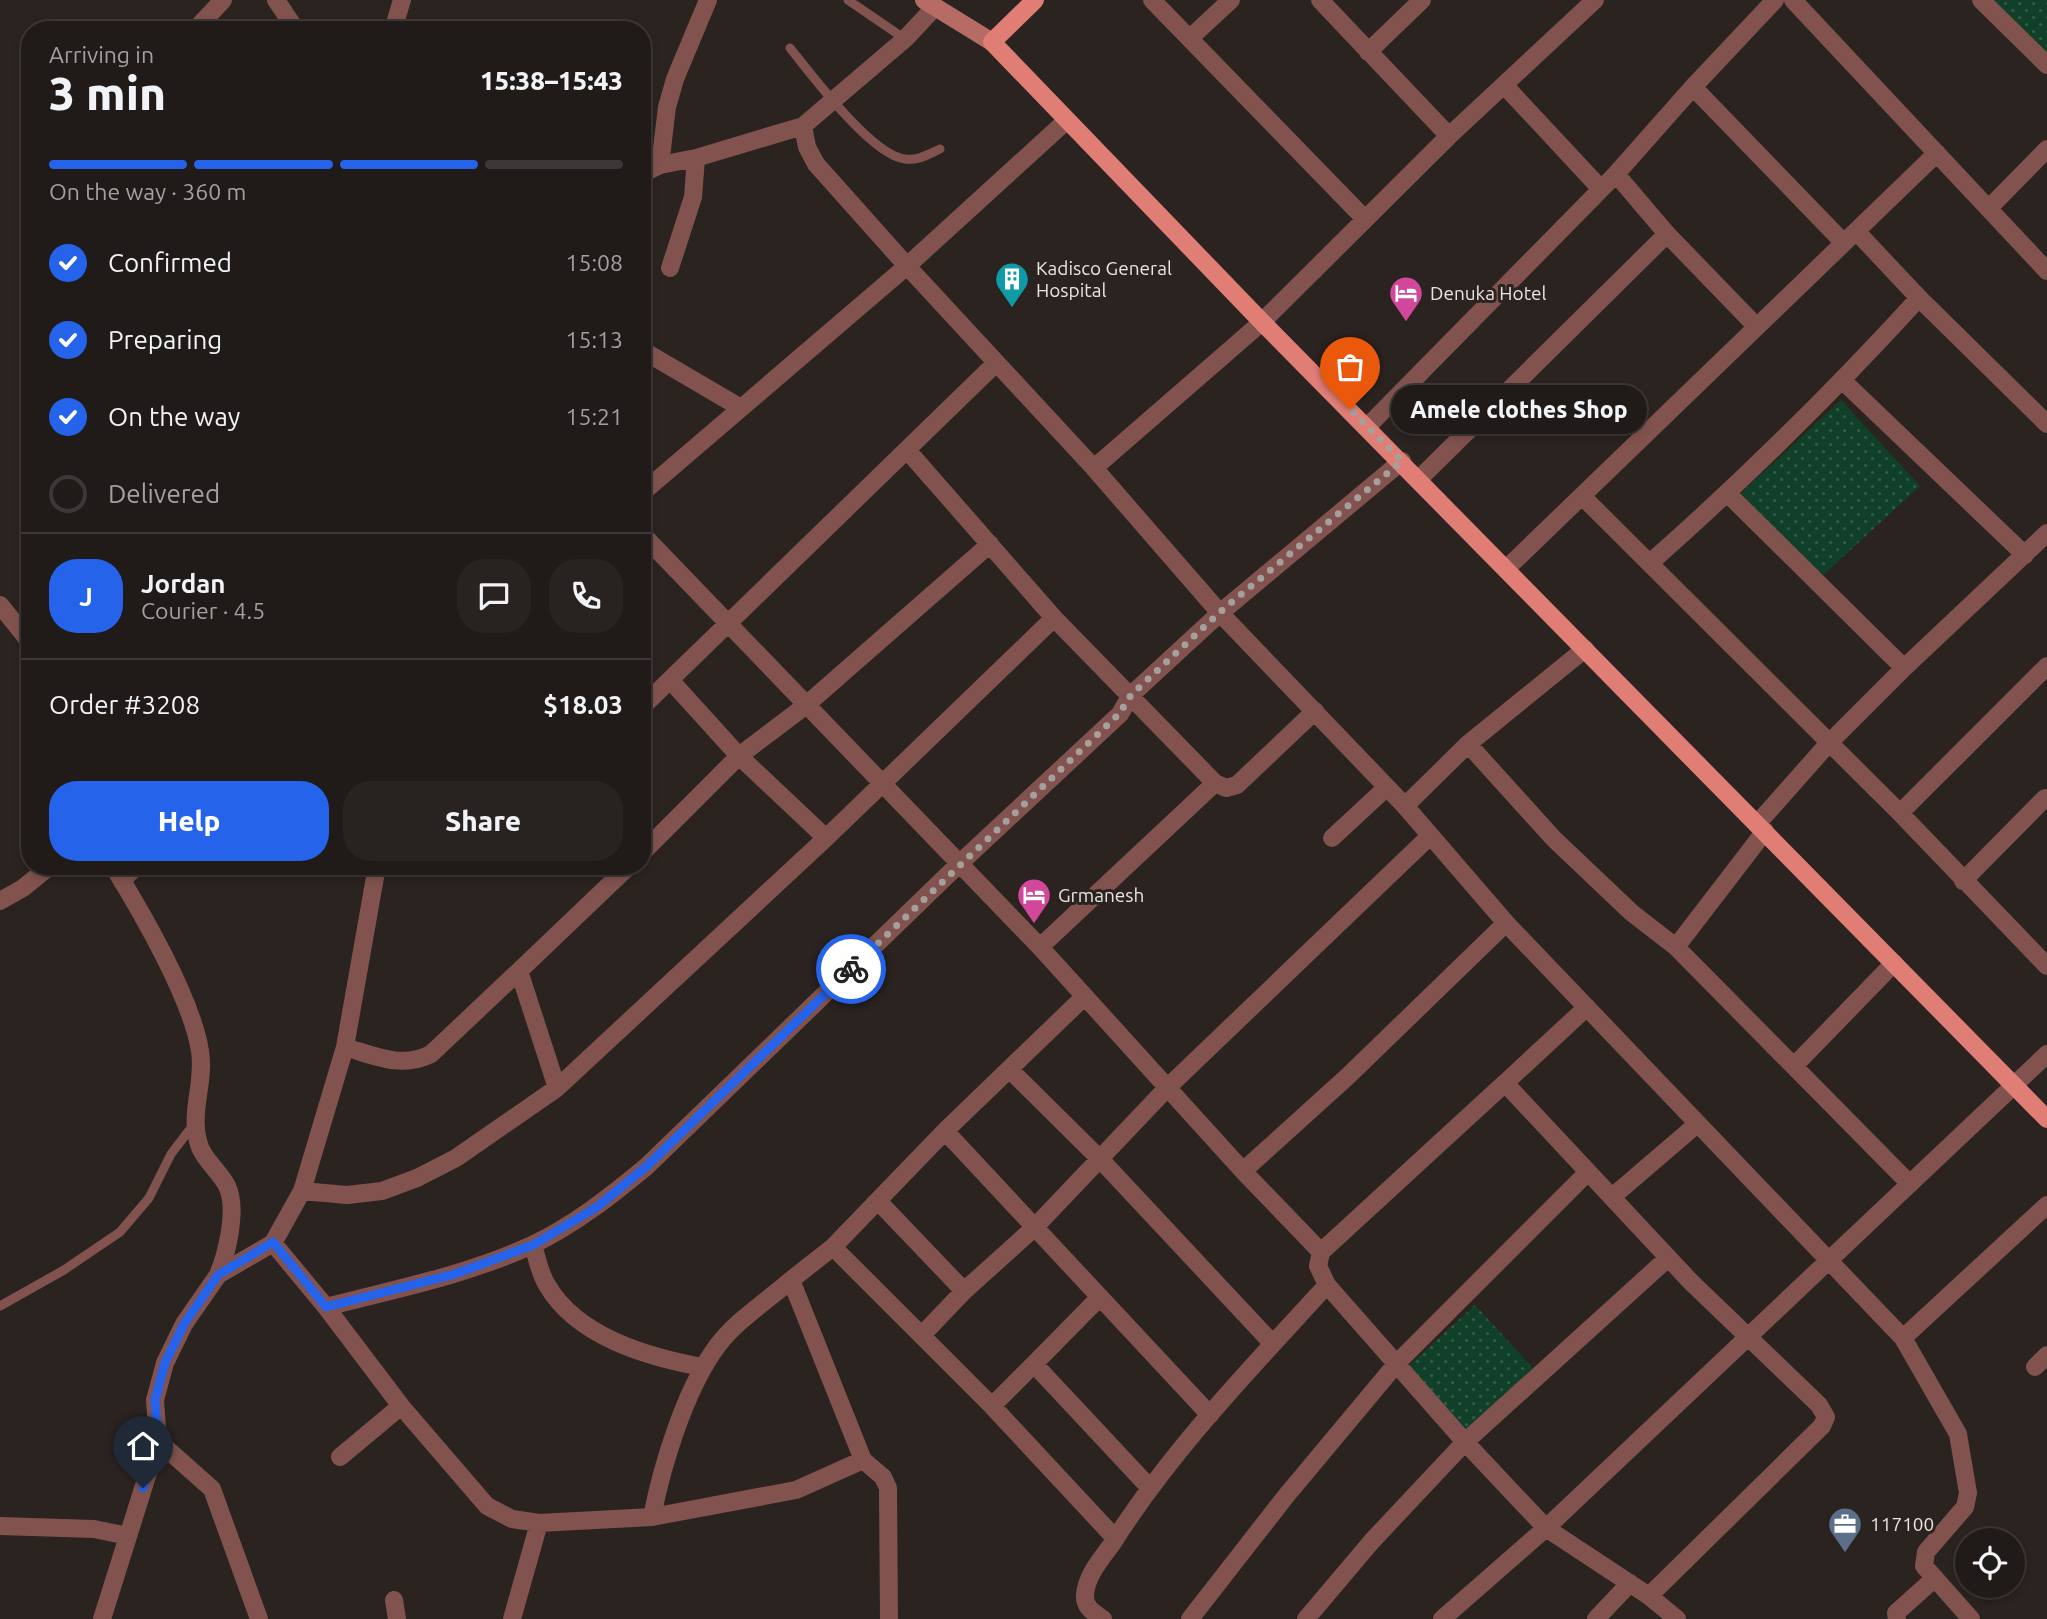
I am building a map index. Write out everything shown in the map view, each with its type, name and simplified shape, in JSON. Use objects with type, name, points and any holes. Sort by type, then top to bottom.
[{"type":"main road","points":[[992,42],[1035,0]]},
{"type":"main road","points":[[929,4],[992,42],[1066,121],[2047,1119]]},
{"type":"street","points":[[203,21],[223,0]]},
{"type":"street","points":[[276,0],[290,21]]},
{"type":"street","points":[[396,21],[402,0]]},
{"type":"street","points":[[660,165],[672,89],[708,0]]},
{"type":"street","points":[[1152,0],[1365,219]]},
{"type":"street","points":[[1190,38],[1231,0]]},
{"type":"street","points":[[1320,0],[1449,136]]},
{"type":"street","points":[[1368,52],[1422,0]]},
{"type":"street","points":[[1094,468],[1262,321],[1449,136],[1595,0]]},
{"type":"street","points":[[1368,426],[1616,174],[1775,0]]},
{"type":"street","points":[[1793,0],[2047,271]]},
{"type":"street","points":[[1981,0],[2047,65]]},
{"type":"street","points":[[651,170],[803,125],[905,39],[929,4]]},
{"type":"street","points":[[1505,86],[1601,189]]},
{"type":"street","points":[[1693,87],[1849,236],[1919,298],[2047,424]]},
{"type":"street","points":[[651,485],[907,266],[1066,121]]},
{"type":"street","points":[[803,125],[807,147],[816,164],[995,364],[1094,468],[1220,612],[1405,806],[1506,923],[1696,1125],[1903,1338],[1958,1434],[1968,1493],[1965,1507],[1926,1552],[1924,1566],[1971,1619]]},
{"type":"street","points":[[1989,208],[2047,149]]},
{"type":"street","points":[[1506,569],[1755,325],[1937,153]]},
{"type":"street","points":[[670,268],[693,197],[696,158]]},
{"type":"street","points":[[1616,174],[1667,234],[1755,325]]},
{"type":"street","points":[[1419,479],[1667,234]]},
{"type":"street","points":[[1651,562],[1728,494],[1843,381],[1919,298]]},
{"type":"street","points":[[651,355],[741,408]]},
{"type":"street","points":[[651,699],[995,364]]},
{"type":"street","points":[[1676,947],[1761,827],[1828,744],[1903,668],[2039,548],[1843,381]]},
{"type":"street","points":[[907,450],[1054,618],[1215,783],[1226,788],[1237,785],[1315,711]]},
{"type":"street","points":[[326,1307],[455,1274],[533,1245],[597,1207],[647,1166],[959,864],[1119,714],[1131,695],[1220,612],[1402,461]]},
{"type":"street","points":[[1728,494],[1903,668]]},
{"type":"street","points":[[1582,496],[1900,813],[2047,966]]},
{"type":"street","points":[[651,543],[1040,947],[1243,1171],[1321,1252]]},
{"type":"street","points":[[651,844],[739,756],[805,706],[990,544]]},
{"type":"street","points":[[0,604],[21,631]]},
{"type":"street","points":[[302,1191],[359,1194],[382,1191],[417,1178],[456,1158],[557,1088],[826,838],[1054,618]]},
{"type":"street","points":[[1405,806],[1468,744],[1585,649]]},
{"type":"street","points":[[1900,813],[2047,666]]},
{"type":"street","points":[[671,681],[739,756],[826,838]]},
{"type":"street","points":[[1468,744],[1554,839],[1632,913],[1676,947],[1796,1065],[1910,1184]]},
{"type":"street","points":[[1040,947],[1215,783]]},
{"type":"street","points":[[1332,838],[1386,788]]},
{"type":"street","points":[[1963,881],[2046,798]]},
{"type":"street","points":[[923,1334],[964,1291],[1034,1228],[1168,1087],[1430,836]]},
{"type":"street","points":[[0,901],[39,875]]},
{"type":"street","points":[[102,1619],[158,1441],[155,1400],[165,1363],[184,1324],[218,1275],[224,1259],[231,1209],[228,1187],[205,1157],[198,1142],[196,1123],[202,1070],[199,1047],[177,984],[119,875]]},
{"type":"street","points":[[218,1275],[273,1242],[302,1191],[345,1048],[375,875]]},
{"type":"street","points":[[345,1048],[392,1061],[415,1062],[430,1054],[620,875]]},
{"type":"street","points":[[1243,1171],[1347,1077],[1506,923]]},
{"type":"street","points":[[1796,1065],[1894,963]]},
{"type":"street","points":[[519,971],[557,1088]]},
{"type":"street","points":[[652,1517],[661,1475],[702,1367],[720,1342],[833,1247],[945,1131],[1084,996]]},
{"type":"street","points":[[1587,1007],[1321,1252],[1318,1266],[1326,1284],[1465,1442],[1546,1528],[1650,1596],[1677,1619]]},
{"type":"street","points":[[1441,1619],[1546,1528],[2047,1054]]},
{"type":"street","points":[[1010,1070],[1100,1159],[1273,1344]]},
{"type":"street","points":[[1505,1083],[1668,1258],[1819,1405],[1826,1417],[1822,1426],[1650,1596]]},
{"type":"street","points":[[1612,1198],[1696,1125]]},
{"type":"street","points":[[945,1131],[1210,1415]]},
{"type":"street","points":[[1190,1619],[1315,1459],[1397,1363],[1587,1172]]},
{"type":"street","points":[[878,1201],[964,1291]]},
{"type":"street","points":[[1903,1338],[2047,1205]]},
{"type":"street","points":[[273,1242],[401,1406],[487,1506],[512,1519],[539,1522],[652,1517],[796,1490],[863,1460]]},
{"type":"street","points":[[533,1245],[547,1285],[577,1317],[607,1338],[668,1361],[702,1367]]},
{"type":"street","points":[[833,1247],[923,1334],[1115,1538]]},
{"type":"street","points":[[1306,1619],[1372,1541],[1465,1442],[1668,1258]]},
{"type":"street","points":[[791,1280],[863,1460],[883,1477],[888,1488],[889,1619]]},
{"type":"street","points":[[1093,1616],[1084,1599],[1087,1582],[1150,1488],[1210,1415],[1326,1284]]},
{"type":"street","points":[[992,1406],[1099,1298]]},
{"type":"street","points":[[1034,1364],[1150,1488]]},
{"type":"street","points":[[340,1457],[401,1406]]},
{"type":"street","points":[[158,1441],[212,1489],[259,1619]]},
{"type":"street","points":[[512,1619],[539,1522]]},
{"type":"street","points":[[0,1527],[94,1530],[128,1536]]},
{"type":"street","points":[[1897,1619],[1896,1613],[1901,1607],[1935,1578]]},
{"type":"street","points":[[1596,1619],[1630,1583]]},
{"type":"street","points":[[394,1600],[397,1619]]},
{"type":"lane","points":[[848,0],[905,39]]},
{"type":"lane","points":[[790,48],[833,102],[886,152],[903,159],[919,159],[940,149]]},
{"type":"lane","points":[[0,1306],[64,1270],[120,1231],[149,1198],[171,1154],[196,1123]]},
{"type":"green space","points":[[1983,0],[2047,0],[2047,64]]},
{"type":"green space","points":[[1841,400],[1920,486],[1819,579],[1741,493]]},
{"type":"green space","points":[[1475,1305],[1533,1368],[1462,1433],[1404,1370]]},
{"type":"way so far","points":[[851,969],[1119,714],[1131,695],[1220,612],[1402,461],[1350,409]]},
{"type":"place","name":"Kadisco General Hospital","points":[[1012,309]]},
{"type":"place","name":"Denuka Hotel","points":[[1406,323]]},
{"type":"place","name":"Amele clothes Shop","points":[[1350,409]]},
{"type":"place","name":"Grmanesh","points":[[1034,925]]},
{"type":"place","name":"117100","points":[[1845,1554]]},
{"type":"route","points":[[143,1488],[158,1441],[155,1400],[165,1363],[184,1324],[218,1275],[273,1242],[326,1307],[455,1274],[533,1245],[597,1207],[647,1166],[851,969]]}]
